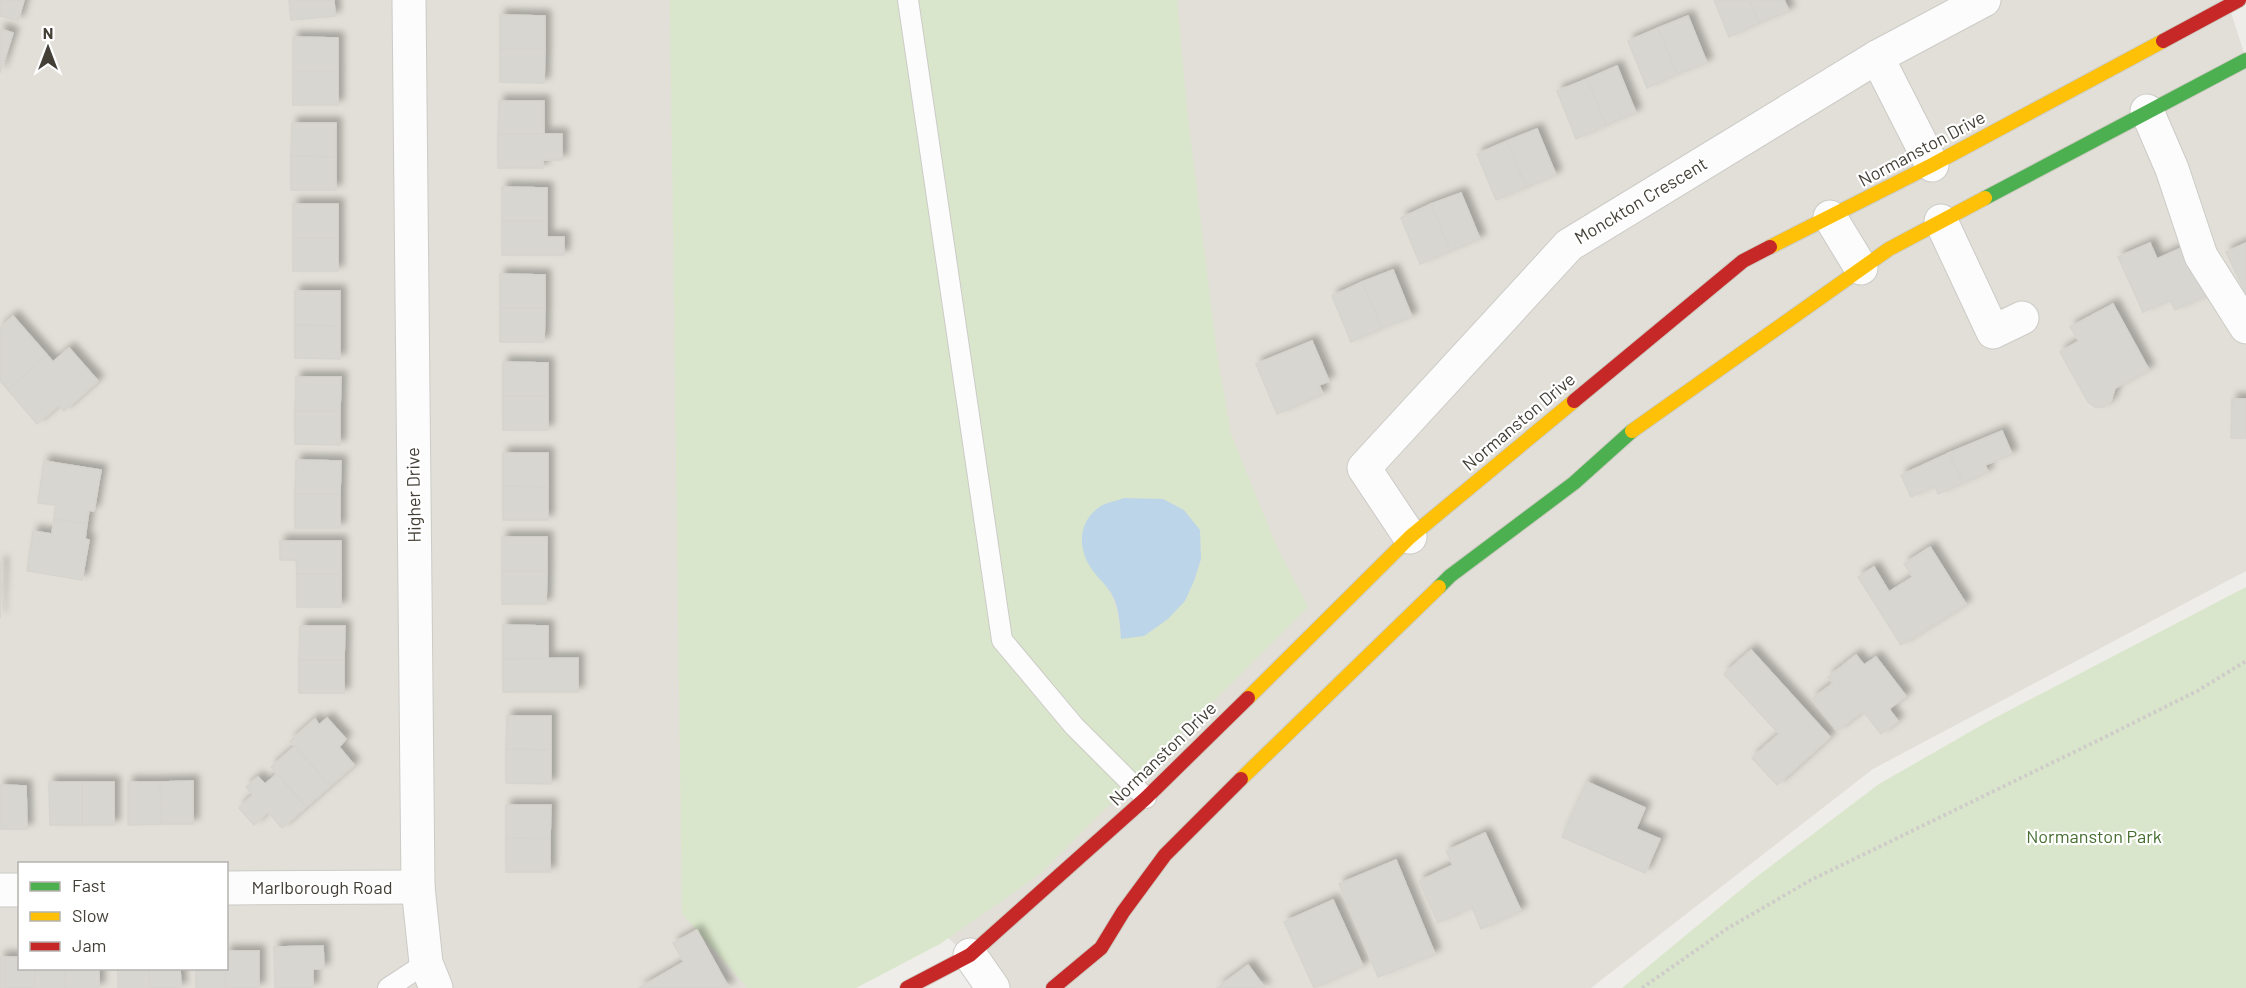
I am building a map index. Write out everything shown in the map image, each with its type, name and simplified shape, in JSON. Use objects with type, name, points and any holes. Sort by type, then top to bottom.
[{"type":"main road","name":"Normanston Drive","points":[[907,988],[970,955],[1146,798],[1410,537],[1743,261],[1932,165],[2239,0]]},
{"type":"main road","points":[[1053,988],[1101,948],[1123,912],[1165,855],[1275,744],[1450,576],[1574,483],[1638,425],[1889,249],[2246,60]]},
{"type":"street","name":"Higher Drive","points":[[410,0],[418,887],[431,976]]},
{"type":"street","name":"Monckton Crescent","points":[[1410,537],[1364,468],[1569,245],[1877,57],[1984,0]]},
{"type":"street","points":[[1877,57],[1932,165]]},
{"type":"street","points":[[2147,111],[2172,169],[2201,256],[2246,327]]},
{"type":"street","points":[[1830,217],[1861,268]]},
{"type":"street","points":[[1941,221],[1993,332],[2022,318]]},
{"type":"street","name":"Marlborough Road","points":[[228,888],[418,887]]},
{"type":"street","points":[[0,890],[18,890]]},
{"type":"street","points":[[970,955],[993,988]]},
{"type":"lane","points":[[908,0],[1002,640],[1074,726],[1146,798]]},
{"type":"lane","points":[[388,988],[431,976]]},
{"type":"path","points":[[1642,988],[1728,928],[1810,880],[2199,690],[2246,660]]},
{"type":"shaded area","points":[[0,0],[2227,0],[2246,59],[2246,571],[1873,769],[1591,988],[1000,988],[935,925],[825,988],[0,988]]},
{"type":"green space","points":[[670,0],[1177,0],[1188,118],[1217,354],[1231,434],[1276,545],[1308,607],[1040,874],[940,944],[856,988],[748,988],[682,914]],"holes":[[[1200,530],[1201,559],[1194,581],[1121,638],[1115,603],[1105,584]]]},
{"type":"green space","name":"Normanston Park","points":[[2246,587],[2246,988],[1622,988],[1755,878],[1879,784],[1987,722]]},
{"type":"water","points":[[1124,498],[1163,499],[1184,510],[1200,530],[1201,559],[1185,601],[1168,619],[1144,636],[1121,639],[1119,615],[1114,598],[1088,563],[1082,545],[1082,536],[1087,520],[1093,512],[1103,505]]},
{"type":"building","points":[[0,0],[24,0],[18,21],[0,16]]},
{"type":"building","points":[[289,0],[334,0],[335,16],[291,20]]},
{"type":"building","points":[[1714,0],[1750,0],[1759,23],[1729,37]]},
{"type":"building","points":[[1750,0],[1784,0],[1789,11],[1759,23]]},
{"type":"building","points":[[500,15],[545,16],[545,49],[500,49]]},
{"type":"building","points":[[1688,16],[1707,63],[1677,74],[1658,28]]},
{"type":"building","points":[[1658,28],[1677,74],[1647,88],[1628,41]]},
{"type":"building","points":[[0,29],[13,33],[0,73]]},
{"type":"building","points":[[293,37],[338,38],[338,71],[293,71]]},
{"type":"building","points":[[500,49],[545,49],[544,83],[500,82]]},
{"type":"building","points":[[1617,66],[1636,113],[1606,125],[1587,79]]},
{"type":"building","points":[[293,71],[338,71],[338,105],[293,105]]},
{"type":"building","points":[[1587,79],[1606,125],[1576,139],[1557,91]]},
{"type":"building","points":[[499,101],[544,101],[544,134],[498,134]]},
{"type":"building","points":[[292,123],[336,123],[336,157],[291,156]]},
{"type":"building","points":[[1537,129],[1556,175],[1526,187],[1507,141]]},
{"type":"building","points":[[498,134],[562,134],[562,160],[543,160],[543,168],[498,168]]},
{"type":"building","points":[[1507,141],[1526,187],[1496,200],[1477,154]]},
{"type":"building","points":[[291,156],[336,157],[336,190],[291,190]]},
{"type":"building","points":[[502,187],[547,188],[547,221],[502,221]]},
{"type":"building","points":[[1461,193],[1480,239],[1450,251],[1431,204]]},
{"type":"building","points":[[293,204],[338,204],[338,238],[293,238]]},
{"type":"building","points":[[1431,204],[1450,251],[1420,264],[1401,218]]},
{"type":"building","points":[[502,221],[547,221],[547,237],[564,237],[564,255],[502,255]]},
{"type":"building","points":[[293,238],[338,238],[338,271],[293,271]]},
{"type":"building","points":[[2150,243],[2157,259],[2188,245],[2210,294],[2175,310],[2170,300],[2143,312],[2118,257]]},
{"type":"building","points":[[2246,243],[2246,294],[2226,252]]},
{"type":"building","points":[[1393,270],[1412,317],[1382,328],[1362,282]]},
{"type":"building","points":[[500,274],[545,275],[545,308],[500,308]]},
{"type":"building","points":[[1362,282],[1382,328],[1351,342],[1332,296]]},
{"type":"building","points":[[295,291],[340,291],[340,326],[295,325]]},
{"type":"building","points":[[2113,304],[2149,370],[2115,388],[2111,401],[2104,407],[2095,407],[2088,402],[2060,352],[2079,341],[2070,327]]},
{"type":"building","points":[[500,308],[545,308],[544,342],[500,342]]},
{"type":"building","points":[[13,316],[47,355],[8,390],[0,381],[0,328]]},
{"type":"building","points":[[295,325],[340,326],[340,359],[295,358]]},
{"type":"building","points":[[1312,341],[1329,381],[1319,385],[1323,394],[1277,414],[1256,364]]},
{"type":"building","points":[[69,348],[98,381],[64,411],[59,405],[37,424],[8,390],[47,355],[53,362]]},
{"type":"building","points":[[503,362],[548,363],[548,396],[503,396]]},
{"type":"building","points":[[296,377],[341,377],[340,411],[295,411]]},
{"type":"building","points":[[503,396],[548,396],[548,430],[503,430]]},
{"type":"building","points":[[2232,399],[2246,399],[2246,438],[2231,438]]},
{"type":"building","points":[[295,411],[340,411],[340,445],[295,444]]},
{"type":"building","points":[[2002,431],[2012,454],[1985,465],[1988,472],[1963,483],[1949,453]]},
{"type":"building","points":[[503,453],[548,453],[548,487],[503,486]]},
{"type":"building","points":[[1949,453],[1963,483],[1938,494],[1935,486],[1911,497],[1901,475]]},
{"type":"building","points":[[296,460],[341,461],[340,494],[295,494]]},
{"type":"building","points":[[44,461],[101,470],[94,511],[89,510],[87,524],[54,519],[56,505],[38,503]]},
{"type":"building","points":[[503,486],[548,487],[548,520],[503,520]]},
{"type":"building","points":[[295,494],[340,494],[340,528],[295,528]]},
{"type":"building","points":[[54,519],[87,524],[85,539],[89,540],[82,580],[27,571],[33,531],[52,534]]},
{"type":"building","points":[[502,537],[547,537],[547,571],[502,571]]},
{"type":"building","points":[[280,541],[341,541],[341,574],[297,574],[296,560],[280,560]]},
{"type":"building","points":[[1930,547],[1966,604],[1901,645],[1858,577],[1874,567],[1889,592],[1913,577],[1904,564]]},
{"type":"building","points":[[0,562],[2,562],[0,618]]},
{"type":"building","points":[[502,571],[547,571],[546,604],[502,604]]},
{"type":"building","points":[[297,574],[341,574],[341,607],[297,607]]},
{"type":"building","points":[[503,625],[548,626],[548,659],[503,659]]},
{"type":"building","points":[[300,626],[345,626],[344,660],[299,660]]},
{"type":"building","points":[[1751,650],[1830,737],[1777,785],[1752,758],[1779,734],[1724,674]]},
{"type":"building","points":[[1856,655],[1864,665],[1876,657],[1906,696],[1889,709],[1898,721],[1881,734],[1863,711],[1837,731],[1812,699],[1833,683],[1828,677]]},
{"type":"building","points":[[578,658],[578,692],[503,692],[503,659]]},
{"type":"building","points":[[299,660],[344,660],[344,693],[299,693]]},
{"type":"building","points":[[507,716],[551,716],[551,750],[506,749]]},
{"type":"building","points":[[327,718],[346,739],[339,747],[354,765],[330,786],[290,741],[315,719],[319,725]]},
{"type":"building","points":[[295,746],[330,786],[306,807],[271,767]]},
{"type":"building","points":[[506,749],[551,750],[551,784],[506,783]]},
{"type":"building","points":[[277,774],[306,807],[282,828],[268,812],[254,825],[239,808],[253,795],[246,787],[258,777],[265,784]]},
{"type":"building","points":[[193,781],[193,824],[161,824],[160,782]]},
{"type":"building","points":[[49,782],[82,782],[82,825],[50,825]]},
{"type":"building","points":[[82,782],[114,782],[114,825],[82,825]]},
{"type":"building","points":[[128,782],[160,782],[161,824],[128,825]]},
{"type":"building","points":[[1587,782],[1645,808],[1636,829],[1660,839],[1645,873],[1562,837]]},
{"type":"building","points":[[0,785],[26,786],[27,829],[0,829]]},
{"type":"building","points":[[506,805],[551,805],[550,839],[506,838]]},
{"type":"building","points":[[1485,833],[1521,911],[1481,929],[1472,907],[1438,923],[1419,881],[1453,865],[1446,851]]},
{"type":"building","points":[[506,838],[550,839],[550,872],[506,872]]},
{"type":"building","points":[[1396,860],[1435,954],[1378,977],[1339,884]]},
{"type":"building","points":[[1333,900],[1363,966],[1314,988],[1284,922]]},
{"type":"building","points":[[697,930],[729,988],[639,988],[684,962],[673,943]]},
{"type":"building","points":[[323,946],[324,969],[313,969],[313,988],[275,988],[274,947]]},
{"type":"building","points":[[228,951],[259,951],[259,988],[225,988]]},
{"type":"building","points":[[0,957],[5,957],[5,988],[0,988]]},
{"type":"building","points":[[5,957],[18,957],[18,970],[35,970],[35,988],[5,988]]},
{"type":"building","points":[[1248,965],[1265,988],[1217,988]]},
{"type":"building","points":[[35,970],[65,970],[65,988],[35,988]]},
{"type":"building","points":[[65,970],[99,970],[99,988],[65,988]]},
{"type":"building","points":[[118,970],[149,970],[149,988],[118,988]]},
{"type":"building","points":[[149,970],[180,970],[181,988],[149,988]]},
{"type":"building","points":[[196,970],[225,970],[225,988],[196,988]]},
{"type":"traffic: fast","points":[[1985,198],[2246,60]]},
{"type":"traffic: fast","points":[[1439,587],[1450,576],[1574,483],[1632,431]]},
{"type":"traffic: slow","points":[[1770,247],[1932,165],[2163,41]]},
{"type":"traffic: slow","points":[[1632,431],[1889,249],[1985,198]]},
{"type":"traffic: slow","points":[[1248,698],[1410,537],[1574,401]]},
{"type":"traffic: slow","points":[[1241,779],[1439,587]]},
{"type":"traffic: jam","points":[[2163,41],[2239,0]]},
{"type":"traffic: jam","points":[[1574,401],[1743,261],[1770,247]]},
{"type":"traffic: jam","points":[[907,988],[970,955],[1146,798],[1248,698]]},
{"type":"traffic: jam","points":[[1053,988],[1101,948],[1123,912],[1165,855],[1241,779]]}]
